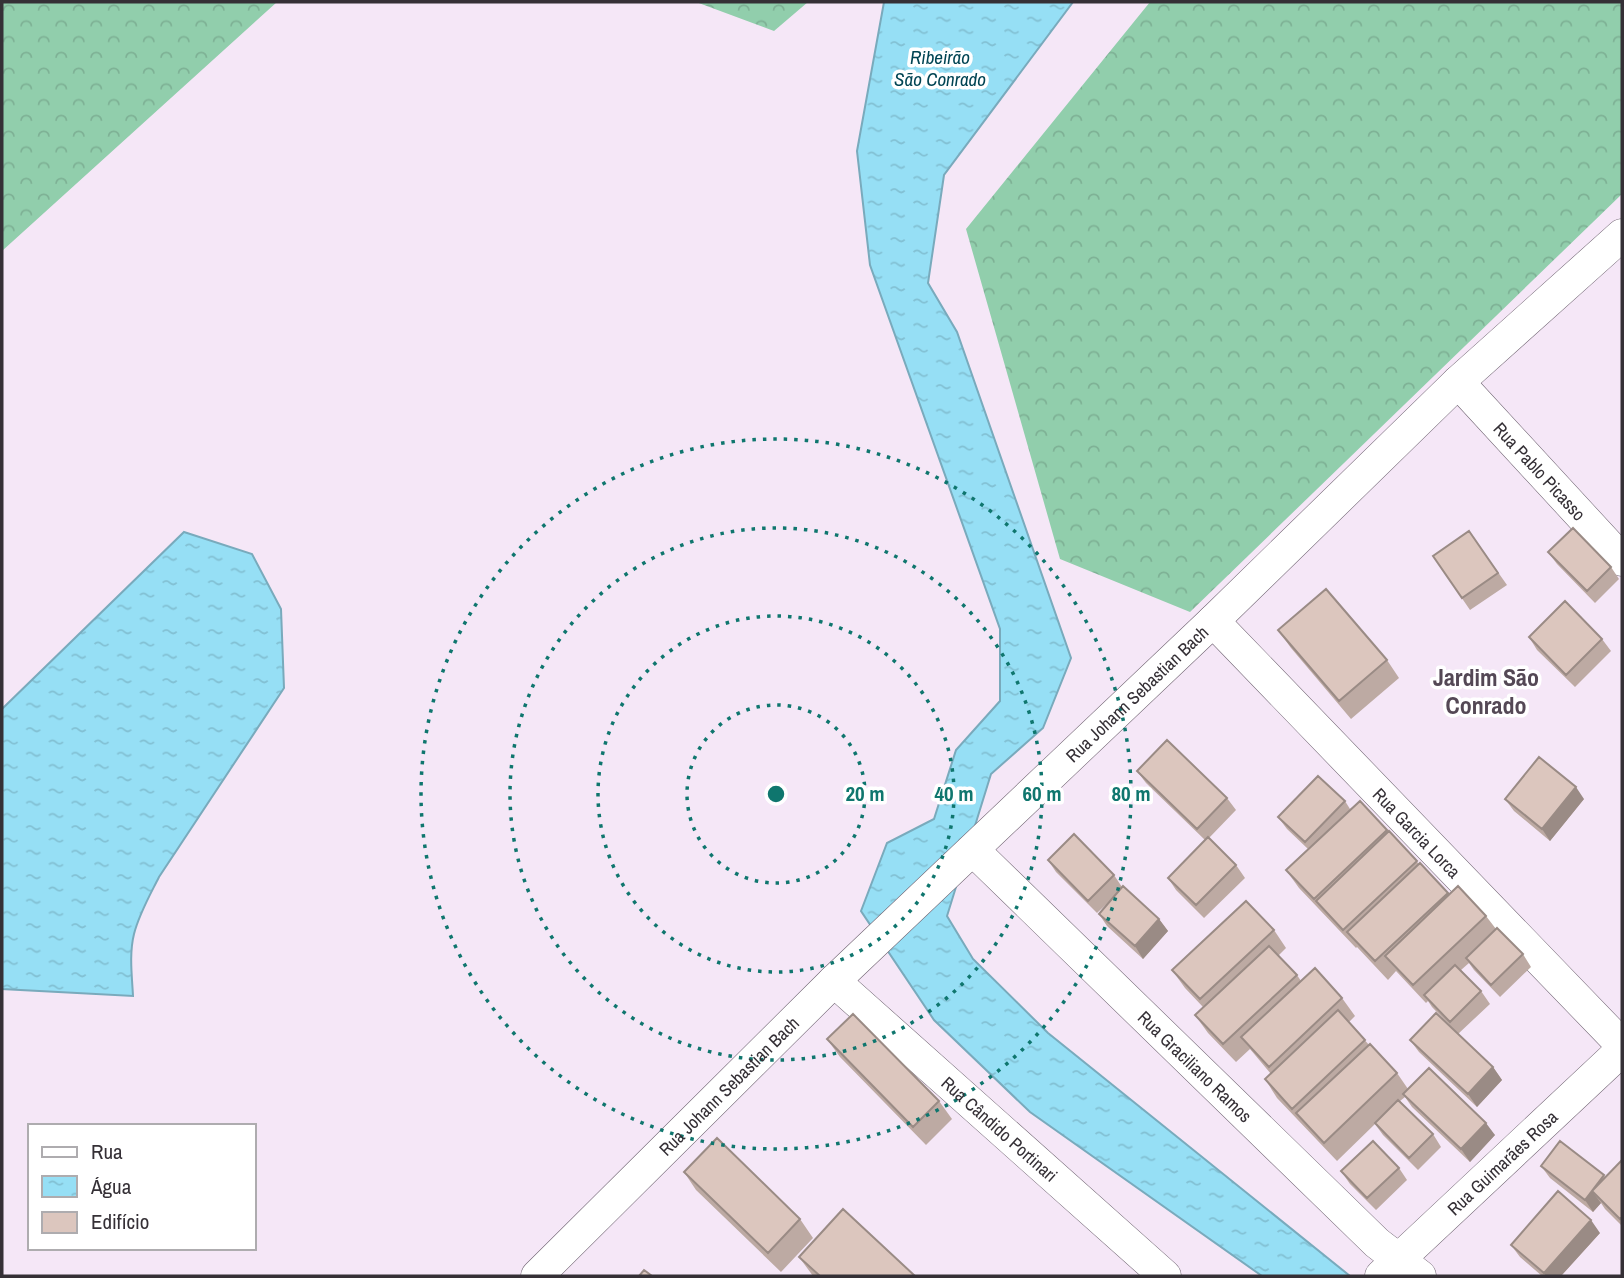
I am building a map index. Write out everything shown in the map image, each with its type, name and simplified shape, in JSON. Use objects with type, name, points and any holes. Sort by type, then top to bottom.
[{"type":"street","name":"Rua Johann Sebastian Bach","points":[[537,1276],[834,981],[1213,621],[1458,382],[1622,235]]},
{"type":"street","name":"Rua Pablo Picasso","points":[[1458,382],[1622,560]]},
{"type":"street","name":"Rua Garcia Lorca","points":[[1213,621],[1622,1047]]},
{"type":"street","name":"Rua Graciliano Ramos","points":[[972,850],[1377,1243],[1400,1270]]},
{"type":"street","name":"Rua Cândido Portinari","points":[[834,981],[1165,1276]]},
{"type":"street","name":"Rua Guimarães Rosa","points":[[1400,1270],[1622,1047]]},
{"type":"green space","points":[[2,2],[277,2],[2,251]]},
{"type":"green space","points":[[696,2],[808,2],[774,31]]},
{"type":"green space","points":[[1150,2],[1622,2],[1622,194],[1190,612],[1060,559],[966,229]]},
{"type":"water","name":"Ribeirão São Conrado","points":[[884,2],[1073,2],[944,175],[928,283],[957,332],[1071,658],[1043,728],[991,774],[947,916],[973,959],[1048,1033],[1350,1276],[1262,1276],[1030,1112],[934,1020],[861,911],[887,843],[934,819],[956,750],[1000,701],[1000,629],[870,265],[857,151]]},
{"type":"water","points":[[184,532],[252,554],[281,609],[284,688],[159,877],[148,898],[132,942],[133,996],[2,989],[2,709]]},
{"type":"building","points":[[1573,528],[1611,567],[1587,591],[1548,552]]},
{"type":"building","points":[[1469,531],[1498,573],[1462,598],[1433,556]]},
{"type":"building","points":[[1326,589],[1387,660],[1339,701],[1278,630]]},
{"type":"building","points":[[1565,601],[1602,639],[1566,675],[1529,637]]},
{"type":"building","points":[[1167,740],[1227,798],[1197,829],[1137,771]]},
{"type":"building","points":[[1539,757],[1576,787],[1542,829],[1505,799]]},
{"type":"building","points":[[1318,776],[1345,801],[1305,842],[1278,817]]},
{"type":"building","points":[[1360,801],[1387,830],[1314,899],[1286,870]]},
{"type":"building","points":[[1389,831],[1417,861],[1343,930],[1316,901]]},
{"type":"building","points":[[1074,834],[1114,875],[1088,901],[1048,860]]},
{"type":"building","points":[[1208,837],[1236,865],[1196,905],[1168,878]]},
{"type":"building","points":[[1420,863],[1448,893],[1375,961],[1347,932]]},
{"type":"building","points":[[1123,886],[1159,919],[1135,946],[1099,914]]},
{"type":"building","points":[[1458,886],[1486,916],[1413,985],[1385,956]]},
{"type":"building","points":[[1246,901],[1274,930],[1200,999],[1172,970]]},
{"type":"building","points":[[1497,928],[1523,954],[1491,985],[1466,958]]},
{"type":"building","points":[[1269,946],[1297,975],[1223,1044],[1195,1015]]},
{"type":"building","points":[[1455,965],[1481,991],[1450,1022],[1424,995]]},
{"type":"building","points":[[1315,968],[1342,998],[1269,1067],[1241,1037]]},
{"type":"building","points":[[1338,1010],[1365,1040],[1292,1109],[1265,1079]]},
{"type":"building","points":[[1436,1013],[1493,1067],[1468,1094],[1410,1040]]},
{"type":"building","points":[[853,1014],[939,1101],[913,1127],[827,1039]]},
{"type":"building","points":[[1370,1044],[1397,1073],[1324,1143],[1296,1113]]},
{"type":"building","points":[[1429,1068],[1486,1123],[1461,1149],[1403,1094]]},
{"type":"building","points":[[1398,1100],[1433,1134],[1409,1158],[1375,1123]]},
{"type":"building","points":[[717,1138],[800,1219],[768,1253],[684,1172]]},
{"type":"building","points":[[1373,1141],[1399,1168],[1367,1198],[1341,1171]]},
{"type":"building","points":[[1560,1141],[1604,1175],[1585,1200],[1541,1166]]},
{"type":"building","points":[[1622,1160],[1622,1217],[1620,1219],[1592,1191]]},
{"type":"building","points":[[1558,1191],[1591,1220],[1544,1273],[1511,1245]]},
{"type":"building","points":[[843,1209],[915,1276],[820,1276],[799,1257]]},
{"type":"building","points":[[644,1270],[652,1276],[639,1276]]},
{"type":"district","name":"Jardim São Conrado","points":[[1486,691]]}]
